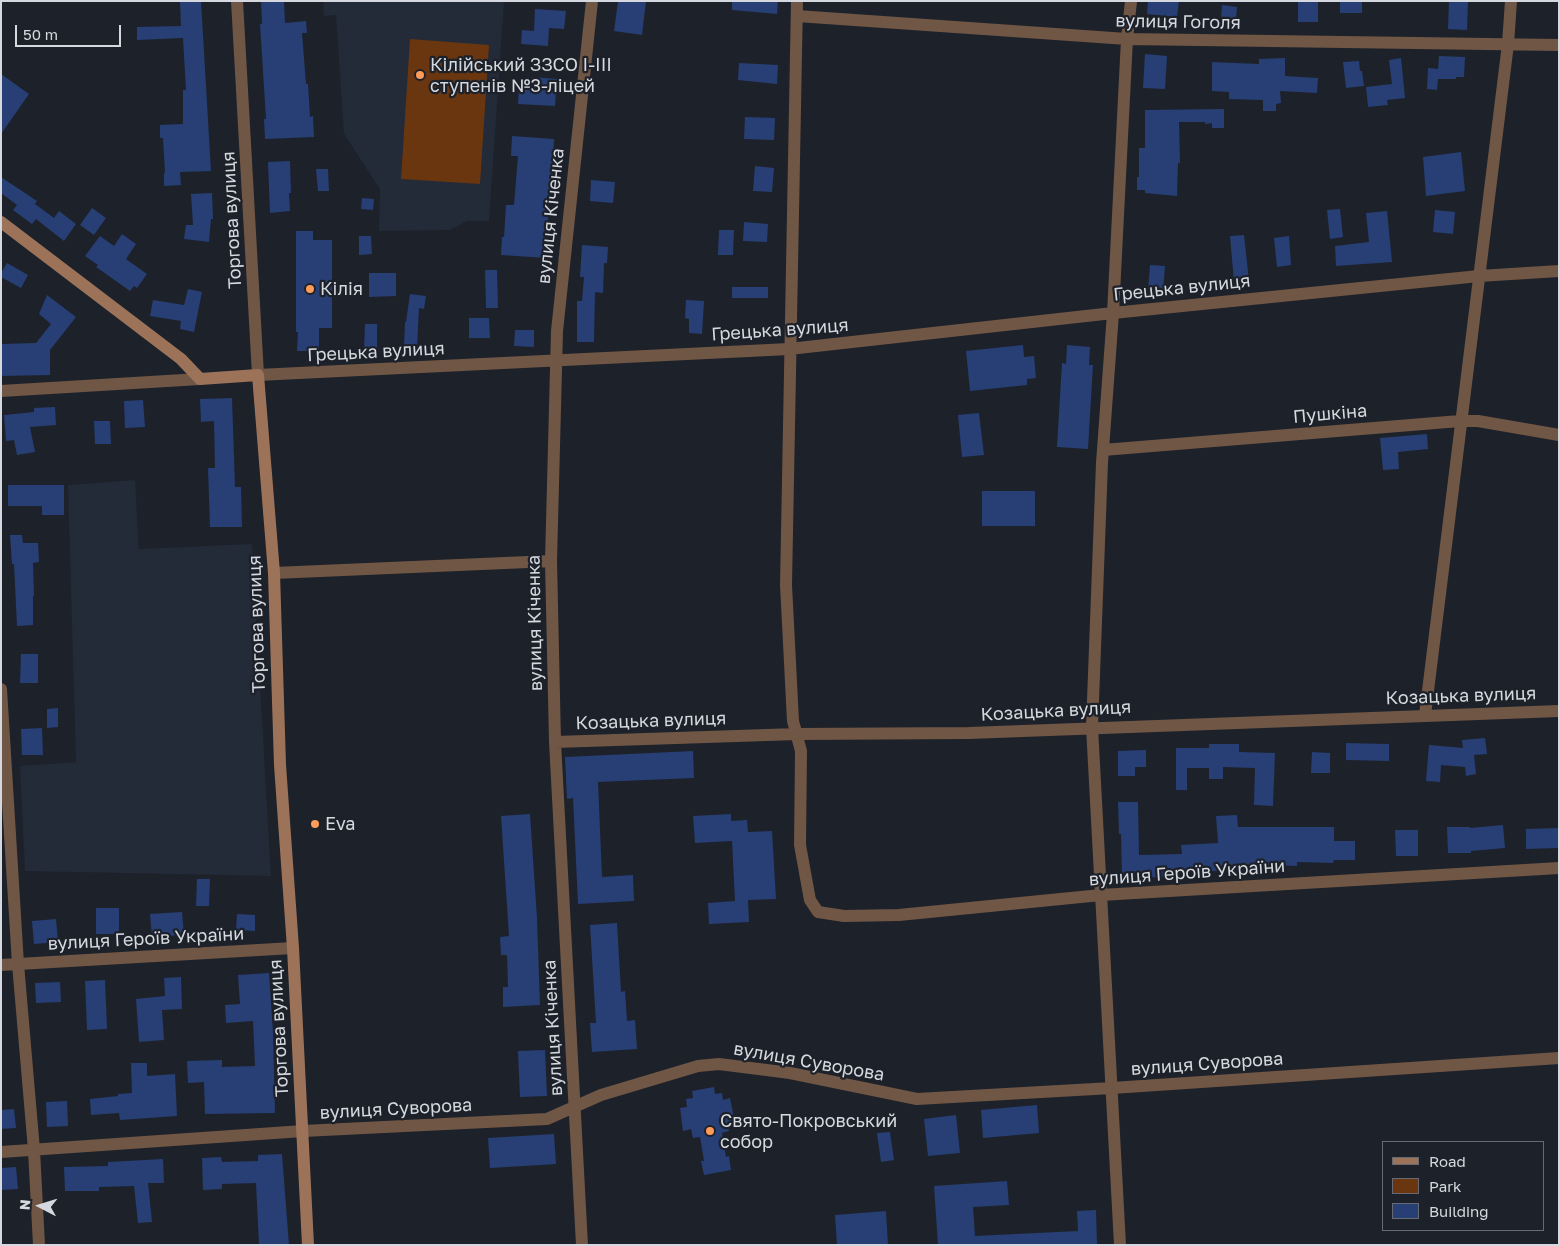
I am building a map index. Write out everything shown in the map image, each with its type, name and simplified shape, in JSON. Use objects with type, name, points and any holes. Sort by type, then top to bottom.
[{"type":"main road","points":[[1,222],[181,359],[200,378]]},
{"type":"main road","name":"Грецька вулиця","points":[[200,378],[258,375]]},
{"type":"main road","name":"Торгова вулиця","points":[[258,375],[274,573],[280,765],[293,948],[308,1245]]},
{"type":"street","name":"Торгова вулиця","points":[[237,1],[258,375]]},
{"type":"street","name":"вулиця Кіченка","points":[[582,1245],[555,742],[551,562],[557,331],[592,1]]},
{"type":"street","points":[[797,1],[786,585],[793,721],[797,734]]},
{"type":"street","points":[[1120,1245],[1092,727],[1103,450],[1127,40],[1131,1]]},
{"type":"street","points":[[1425,715],[1508,44],[1511,1]]},
{"type":"street","name":"вулиця Гоголя","points":[[797,16],[1127,40],[1559,45]]},
{"type":"street","name":"Грецька вулиця","points":[[258,375],[789,349],[1112,313],[1479,276],[1559,271]]},
{"type":"street","name":"Грецька вулиця","points":[[1,390],[200,378]]},
{"type":"street","name":"Пушкіна","points":[[1103,450],[1460,421],[1478,422],[1559,435]]},
{"type":"street","points":[[274,573],[551,562]]},
{"type":"street","points":[[1,688],[4,778],[34,1150],[39,1245]]},
{"type":"street","name":"Козацька вулиця","points":[[555,742],[797,734],[970,733],[1559,711]]},
{"type":"street","name":"вулиця Героїв України","points":[[797,734],[801,751],[800,845],[810,900],[818,912],[844,916],[899,915],[1101,895],[1559,868]]},
{"type":"street","name":"вулиця Героїв України","points":[[1,965],[293,948]]},
{"type":"street","name":"вулиця Суворова","points":[[1,1152],[303,1132],[547,1119],[601,1095],[698,1066],[719,1064],[790,1072],[916,1099],[1559,1058]]},
{"type":"shaded area","name":"Кілійський ЗЗСО І-ІІІ ступенів №3-ліцей","points":[[323,1],[504,1],[489,221],[467,221],[450,230],[379,231],[380,189],[344,134],[336,15],[324,16]]},
{"type":"shaded area","points":[[135,480],[139,549],[252,544],[271,876],[25,871],[20,766],[76,762],[68,485]]},
{"type":"green space","points":[[410,39],[489,45],[480,184],[401,179]]},
{"type":"building","points":[[180,1],[201,1],[211,171],[180,172],[181,185],[164,186],[163,138],[160,138],[160,125],[183,124],[183,90],[186,90],[183,38],[137,40],[137,27],[181,26]]},
{"type":"building","points":[[261,1],[284,1],[285,23],[306,21],[307,33],[302,33],[306,84],[308,84],[310,117],[313,116],[314,137],[265,139],[264,119],[266,119],[260,24],[262,24]]},
{"type":"building","points":[[618,1],[646,1],[642,35],[614,31]]},
{"type":"building","points":[[732,1],[778,1],[777,14],[732,10]]},
{"type":"building","points":[[1148,1],[1179,1],[1177,17],[1147,14]]},
{"type":"building","points":[[1298,1],[1318,1],[1318,22],[1298,22]]},
{"type":"building","points":[[1340,1],[1362,1],[1362,13],[1340,13]]},
{"type":"building","points":[[1449,1],[1468,1],[1467,30],[1448,29]]},
{"type":"building","points":[[1222,5],[1237,7],[1236,19],[1221,18]]},
{"type":"building","points":[[535,9],[566,11],[564,29],[549,28],[548,46],[521,44],[522,30],[534,31]]},
{"type":"building","points":[[1145,54],[1167,56],[1165,89],[1143,88]]},
{"type":"building","points":[[1439,56],[1465,57],[1464,77],[1438,79],[1437,90],[1427,89],[1428,68],[1438,69]]},
{"type":"building","points":[[1285,58],[1285,76],[1318,78],[1317,93],[1280,91],[1281,103],[1276,104],[1276,111],[1263,111],[1263,100],[1229,99],[1229,92],[1212,91],[1212,62],[1259,64],[1259,59]]},
{"type":"building","points":[[1401,58],[1405,98],[1387,100],[1388,105],[1368,107],[1366,87],[1392,84],[1389,60]]},
{"type":"building","points":[[1359,61],[1364,86],[1346,88],[1343,62]]},
{"type":"building","points":[[739,63],[778,65],[777,84],[738,80]]},
{"type":"building","points":[[1,74],[29,94],[1,134]]},
{"type":"building","points":[[532,77],[557,79],[555,106],[518,104],[519,88],[531,89]]},
{"type":"building","points":[[1224,109],[1224,128],[1212,128],[1212,123],[1205,124],[1205,122],[1179,122],[1180,163],[1178,163],[1177,196],[1145,193],[1145,190],[1137,190],[1139,148],[1145,148],[1145,110]]},
{"type":"building","points":[[745,117],[775,118],[774,140],[744,139]]},
{"type":"building","points":[[512,136],[554,139],[546,258],[501,255],[506,205],[514,205],[518,156],[511,156]]},
{"type":"building","points":[[1461,152],[1465,191],[1426,196],[1423,157]]},
{"type":"building","points":[[290,161],[290,211],[270,213],[268,162]]},
{"type":"building","points":[[755,166],[774,168],[772,192],[753,191]]},
{"type":"building","points":[[316,169],[328,169],[329,191],[318,191]]},
{"type":"building","points":[[1,177],[37,201],[35,204],[54,218],[59,211],[76,224],[64,241],[36,219],[32,224],[13,210],[17,205],[1,193]]},
{"type":"building","points":[[591,180],[615,182],[613,203],[590,201]]},
{"type":"building","points":[[212,193],[213,219],[211,219],[209,242],[184,239],[186,225],[193,225],[191,194]]},
{"type":"building","points":[[362,198],[374,199],[373,210],[361,209]]},
{"type":"building","points":[[92,208],[106,218],[94,235],[80,225]]},
{"type":"building","points":[[1340,209],[1343,237],[1330,239],[1327,210]]},
{"type":"building","points":[[1435,210],[1455,212],[1453,234],[1433,232]]},
{"type":"building","points":[[1387,211],[1392,262],[1336,266],[1335,246],[1369,242],[1366,213]]},
{"type":"building","points":[[744,222],[768,224],[767,242],[743,241]]},
{"type":"building","points":[[719,230],[734,230],[733,255],[718,255]]},
{"type":"building","points":[[296,231],[313,231],[313,240],[332,240],[332,328],[319,328],[319,351],[297,351]]},
{"type":"building","points":[[122,234],[136,244],[126,259],[147,274],[137,288],[134,286],[130,291],[96,267],[98,265],[85,256],[100,236],[114,246]]},
{"type":"building","points":[[1244,235],[1249,281],[1234,282],[1230,236]]},
{"type":"building","points":[[359,236],[371,236],[372,254],[359,255]]},
{"type":"building","points":[[1289,236],[1291,265],[1277,267],[1274,238]]},
{"type":"building","points":[[582,245],[608,247],[607,263],[604,263],[603,293],[595,292],[594,342],[577,342],[577,301],[582,301],[584,277],[580,277]]},
{"type":"building","points":[[7,263],[28,275],[21,288],[1,277],[1,273]]},
{"type":"building","points":[[1150,265],[1165,266],[1163,292],[1148,291]]},
{"type":"building","points":[[485,270],[497,270],[498,308],[486,308]]},
{"type":"building","points":[[369,273],[396,273],[396,296],[369,297]]},
{"type":"building","points":[[732,287],[768,287],[768,298],[732,298]]},
{"type":"building","points":[[188,289],[202,292],[194,332],[180,329],[181,321],[150,316],[153,300],[184,305]]},
{"type":"building","points":[[410,294],[426,296],[424,309],[419,308],[417,348],[404,347],[405,322]]},
{"type":"building","points":[[47,295],[76,317],[50,350],[50,375],[1,376],[1,344],[36,343],[51,324],[39,314]]},
{"type":"building","points":[[686,300],[704,301],[702,334],[689,333],[689,319],[685,318]]},
{"type":"building","points":[[469,318],[489,318],[490,338],[469,338]]},
{"type":"building","points":[[365,324],[377,324],[377,351],[364,351]]},
{"type":"building","points":[[515,330],[534,330],[534,347],[514,346]]},
{"type":"building","points":[[1023,345],[1024,357],[1034,356],[1036,378],[1027,379],[1027,385],[970,391],[966,351]]},
{"type":"building","points":[[1067,345],[1090,347],[1089,365],[1093,365],[1088,449],[1057,447],[1062,363],[1066,364]]},
{"type":"building","points":[[232,398],[235,487],[241,487],[242,527],[210,527],[208,468],[215,468],[214,421],[201,422],[200,399]]},
{"type":"building","points":[[143,400],[145,427],[125,428],[124,401]]},
{"type":"building","points":[[55,407],[56,425],[30,427],[35,452],[17,455],[14,440],[6,441],[4,415],[34,412],[34,408]]},
{"type":"building","points":[[979,413],[984,455],[962,457],[958,415]]},
{"type":"building","points":[[94,421],[110,421],[111,444],[95,444]]},
{"type":"building","points":[[1427,434],[1428,449],[1398,452],[1399,469],[1383,470],[1380,438]]},
{"type":"building","points":[[8,485],[64,485],[64,515],[42,515],[42,506],[8,506]]},
{"type":"building","points":[[982,491],[1035,491],[1035,526],[982,526]]},
{"type":"building","points":[[10,535],[22,535],[23,543],[38,543],[39,562],[33,563],[33,625],[17,626],[14,564],[12,564]]},
{"type":"building","points":[[21,654],[38,654],[38,683],[20,683]]},
{"type":"building","points":[[58,708],[58,727],[47,728],[47,709]]},
{"type":"building","points":[[42,728],[43,755],[22,755],[21,729]]},
{"type":"building","points":[[1485,738],[1487,754],[1474,755],[1476,774],[1466,776],[1465,767],[1441,765],[1440,782],[1426,781],[1429,745],[1463,748],[1462,740]]},
{"type":"building","points":[[1346,743],[1389,744],[1389,761],[1346,760]]},
{"type":"building","points":[[1209,744],[1239,744],[1239,752],[1275,753],[1273,806],[1254,805],[1255,768],[1223,767],[1223,779],[1209,779],[1209,768],[1187,768],[1187,790],[1176,790],[1176,748],[1209,748]]},
{"type":"building","points":[[1146,750],[1146,767],[1135,767],[1135,776],[1118,776],[1118,751]]},
{"type":"building","points":[[693,751],[694,778],[598,782],[602,877],[633,875],[634,901],[578,904],[573,798],[567,799],[565,757]]},
{"type":"building","points":[[1312,752],[1330,753],[1330,773],[1311,773]]},
{"type":"building","points":[[1118,802],[1138,802],[1139,855],[1182,854],[1181,845],[1218,843],[1216,816],[1237,815],[1238,827],[1334,827],[1334,841],[1355,841],[1355,860],[1334,860],[1333,863],[1297,862],[1297,866],[1270,865],[1271,868],[1174,873],[1174,877],[1122,878]]},
{"type":"building","points":[[530,814],[537,918],[540,1005],[503,1007],[503,987],[508,987],[507,955],[501,955],[500,937],[509,936],[501,816]]},
{"type":"building","points":[[731,814],[731,821],[747,820],[748,832],[772,831],[776,899],[748,900],[749,922],[709,924],[708,903],[735,901],[732,841],[695,843],[693,816]]},
{"type":"building","points":[[1503,825],[1505,848],[1471,851],[1471,853],[1448,853],[1447,827],[1470,828]]},
{"type":"building","points":[[1559,828],[1559,848],[1526,849],[1526,829]]},
{"type":"building","points":[[1395,830],[1418,830],[1418,856],[1396,856]]},
{"type":"building","points":[[197,879],[210,879],[209,906],[196,906]]},
{"type":"building","points":[[96,908],[119,908],[119,934],[96,934]]},
{"type":"building","points":[[182,912],[184,935],[152,937],[150,914]]},
{"type":"building","points":[[237,914],[255,915],[255,931],[236,930]]},
{"type":"building","points":[[56,919],[58,942],[34,944],[32,921]]},
{"type":"building","points":[[617,923],[621,992],[625,991],[627,1021],[635,1020],[637,1049],[592,1052],[590,1023],[596,1023],[590,925]]},
{"type":"building","points":[[269,973],[275,1113],[205,1114],[204,1082],[188,1083],[187,1061],[222,1060],[222,1067],[255,1066],[253,1021],[226,1023],[225,1005],[240,1004],[238,975]]},
{"type":"building","points":[[181,977],[182,1009],[162,1010],[164,1040],[139,1042],[136,999],[165,996],[164,978]]},
{"type":"building","points":[[105,980],[107,1029],[87,1030],[85,981]]},
{"type":"building","points":[[60,982],[61,1002],[36,1003],[35,983]]},
{"type":"building","points":[[545,1050],[547,1096],[520,1097],[518,1051]]},
{"type":"building","points":[[131,1063],[147,1063],[147,1076],[175,1074],[177,1116],[120,1120],[119,1113],[91,1115],[90,1099],[132,1093]]},
{"type":"building","name":"Свято-Покровський собор","points":[[714,1087],[715,1094],[722,1093],[723,1100],[730,1098],[735,1123],[727,1124],[729,1131],[722,1133],[726,1157],[729,1156],[731,1170],[704,1175],[701,1161],[704,1161],[700,1137],[693,1138],[691,1129],[683,1131],[680,1108],[687,1107],[686,1099],[693,1098],[692,1091]]},
{"type":"building","points":[[67,1101],[68,1126],[47,1127],[46,1102]]},
{"type":"building","points":[[1037,1105],[1039,1133],[983,1138],[981,1110]]},
{"type":"building","points":[[14,1109],[16,1128],[1,1129],[1,1110]]},
{"type":"building","points":[[956,1115],[960,1153],[928,1156],[924,1119]]},
{"type":"building","points":[[890,1132],[894,1160],[881,1162],[877,1133]]},
{"type":"building","points":[[554,1134],[556,1164],[490,1168],[488,1138]]},
{"type":"building","points":[[282,1154],[289,1245],[259,1245],[256,1183],[222,1184],[222,1189],[203,1190],[202,1158],[221,1157],[222,1162],[258,1161],[258,1155]]},
{"type":"building","points":[[163,1159],[164,1183],[148,1183],[152,1222],[138,1223],[134,1186],[99,1187],[99,1191],[65,1191],[64,1167],[108,1166],[108,1162]]},
{"type":"building","points":[[16,1167],[18,1189],[1,1190],[1,1168]]},
{"type":"building","points":[[1007,1181],[1009,1205],[973,1207],[975,1236],[1078,1231],[1077,1211],[1096,1210],[1097,1245],[938,1245],[934,1186]]},
{"type":"building","points":[[886,1211],[888,1245],[837,1245],[835,1215]]},
{"type":"place","name":"Кілійський ЗЗСО І-ІІІ ступенів №3-ліцей","points":[[420,75]]},
{"type":"place","name":"Кілія","points":[[310,289]]},
{"type":"place","name":"Eva","points":[[315,824]]},
{"type":"place","name":"Свято-Покровський собор","points":[[710,1131]]}]
